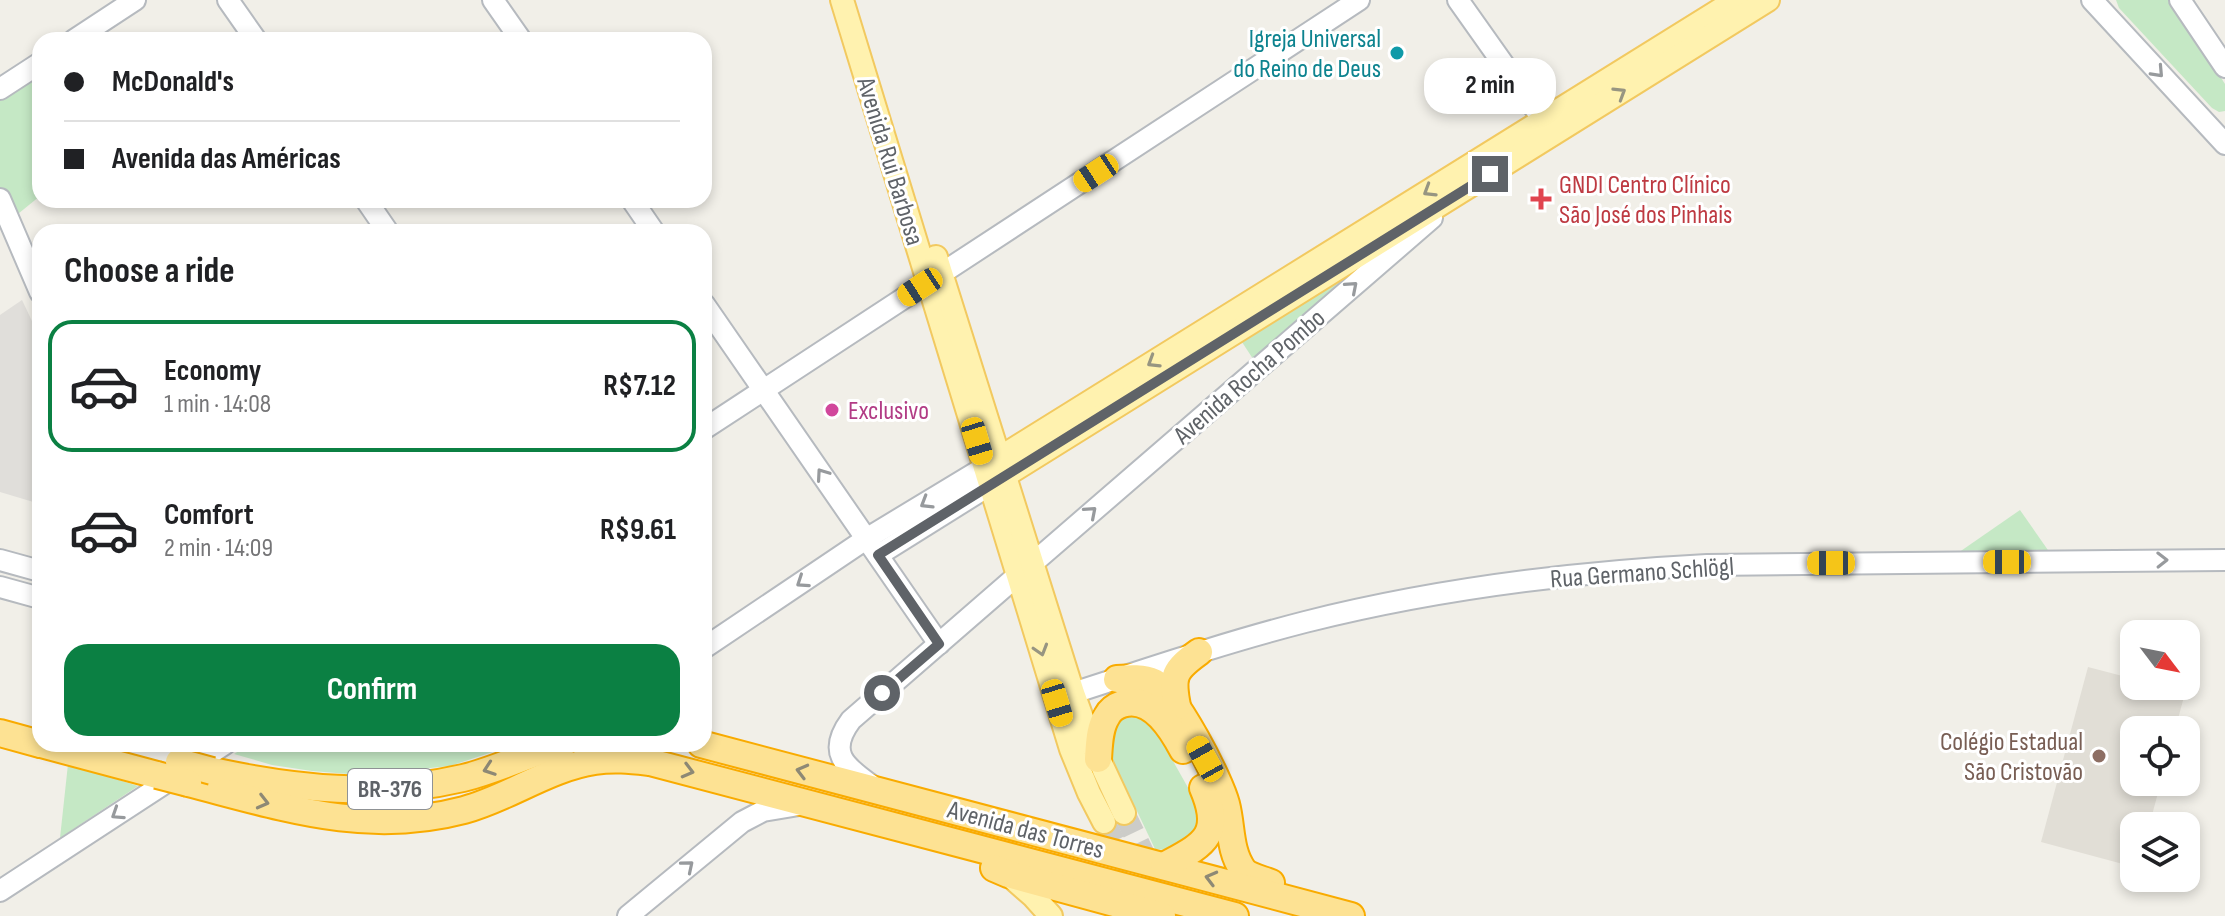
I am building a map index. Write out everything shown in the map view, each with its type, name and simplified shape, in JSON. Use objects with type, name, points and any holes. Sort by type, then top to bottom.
[{"type":"highway","points":[[1177,706],[1173,690],[1175,674],[1179,667],[1199,652]]},
{"type":"highway","points":[[1117,679],[1153,682],[1177,706],[1220,785],[1227,805],[1234,852],[1246,874],[1284,888],[1312,905]]},
{"type":"highway","points":[[1098,759],[1107,714],[1127,702],[1149,708],[1160,716],[1177,738],[1209,802],[1210,828],[1204,841],[1196,848],[1164,866]]},
{"type":"highway","points":[[0,715],[32,724]]},
{"type":"highway","name":"BR-376","points":[[0,733],[32,742]]},
{"type":"highway","name":"Avenida das Torres","points":[[712,747],[1351,916]]},
{"type":"highway","name":"BR-376","points":[[76,752],[175,774],[212,771],[292,787],[370,790],[412,788],[467,777],[540,752]]},
{"type":"highway","name":"BR-376","points":[[127,752],[175,774]]},
{"type":"highway","name":"Avenida das Torres","points":[[175,774],[314,814],[397,821],[466,809],[554,772],[592,761],[630,760],[671,766],[1235,916]]},
{"type":"highway","points":[[911,830],[1008,874],[1144,914]]},
{"type":"main road","points":[[86,32],[135,0]]},
{"type":"main road","points":[[228,0],[250,32]]},
{"type":"main road","points":[[493,0],[515,32]]},
{"type":"main road","name":"Avenida Rui Barbosa","points":[[842,0],[935,278],[1025,569],[1071,749],[1089,793],[1114,818],[1098,759],[1025,569]]},
{"type":"main road","name":"Avenida Rui Barbosa","points":[[856,0],[935,278]]},
{"type":"main road","points":[[712,424],[1359,0]]},
{"type":"main road","points":[[1458,0],[1543,120]]},
{"type":"main road","points":[[995,471],[1543,120],[1735,5],[1768,0]]},
{"type":"main road","points":[[712,643],[1465,189],[1735,5],[1776,0]]},
{"type":"main road","points":[[2092,0],[2225,144]]},
{"type":"main road","points":[[2180,0],[2225,67]]},
{"type":"main road","points":[[0,89],[32,68]]},
{"type":"main road","points":[[2198,115],[2206,119],[2225,118]]},
{"type":"main road","name":"Avenida Rocha Pombo","points":[[878,790],[850,770],[842,760],[840,738],[851,720],[1465,189]]},
{"type":"main road","points":[[0,199],[32,273]]},
{"type":"main road","points":[[712,315],[939,644]]},
{"type":"main road","points":[[0,560],[32,569]]},
{"type":"main road","name":"Rua Germano Schlögl","points":[[1073,693],[1199,652],[1309,621],[1404,600],[1611,571],[1746,564],[2225,560]]},
{"type":"main road","points":[[0,587],[32,596]]},
{"type":"main road","points":[[0,891],[213,752]]},
{"type":"main road","points":[[628,916],[742,822],[763,811],[807,804]]},
{"type":"main road","points":[[1008,874],[1051,916]]},
{"type":"shaded area","points":[[22,300],[32,321],[32,502],[0,492],[0,315]]},
{"type":"shaded area","name":"Colégio Estadual São Cristovão","points":[[2088,667],[2120,675],[2120,700],[2183,700],[2179,716],[2120,716],[2120,796],[2157,796],[2153,812],[2120,812],[2120,863],[2041,842]]},
{"type":"green space","points":[[2116,0],[2171,0],[2225,84],[2225,111],[2212,108],[2119,8]]},
{"type":"green space","points":[[32,73],[32,203],[13,218],[0,187],[0,95]]},
{"type":"green space","points":[[1390,245],[1255,362],[1240,339]]},
{"type":"green space","points":[[2020,510],[2050,553],[1955,555]]},
{"type":"green space","points":[[1128,716],[1139,717],[1155,729],[1200,809],[1196,837],[1166,850],[1155,849],[1108,750],[1116,720]]},
{"type":"green space","points":[[493,752],[450,766],[361,775],[272,765],[234,754]]},
{"type":"green space","points":[[68,764],[138,786],[60,838]]},
{"type":"tunnel","points":[[1124,813],[1170,908]]},
{"type":"tunnel","points":[[1104,822],[1144,900]]},
{"type":"place","name":"Igreja Universal do Reino de Deus","points":[[1397,53]]},
{"type":"place","name":"GNDI Centro Clínico São José dos Pinhais","points":[[1541,199]]},
{"type":"place","name":"Exclusivo","points":[[832,410]]},
{"type":"place","name":"Colégio Estadual São Cristovão","points":[[2099,756]]},
{"type":"route","points":[[882,693],[939,644],[878,555],[1490,174]]}]
